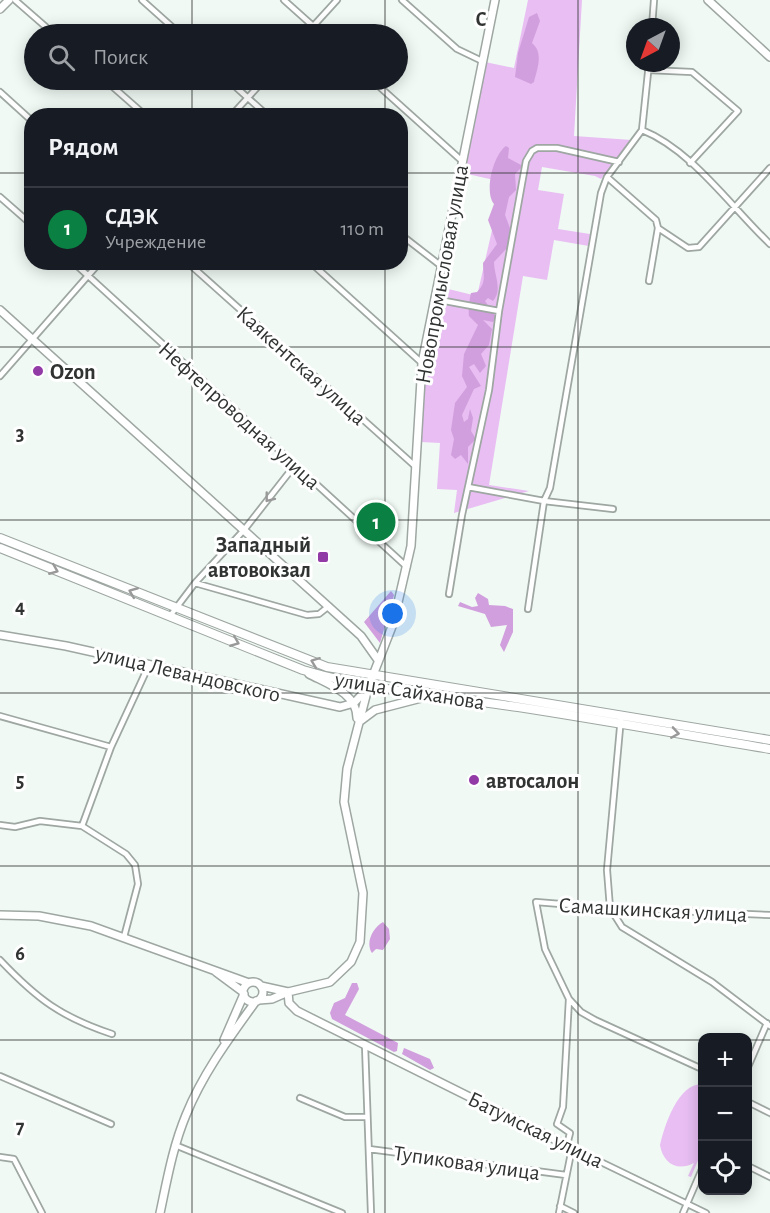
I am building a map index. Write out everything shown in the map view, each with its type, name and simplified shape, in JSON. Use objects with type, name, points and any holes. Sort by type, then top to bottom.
[{"type":"main road","name":"улица Сайханова","points":[[0,538],[303,670],[368,688],[621,720]]},
{"type":"main road","name":"улица Сайханова","points":[[0,548],[327,667],[770,749]]},
{"type":"main road","points":[[621,720],[770,741]]},
{"type":"street","points":[[0,9],[9,0]]},
{"type":"street","points":[[15,0],[43,24]]},
{"type":"street","points":[[142,0],[169,24]]},
{"type":"street","points":[[284,0],[310,24]]},
{"type":"street","points":[[316,24],[337,0]]},
{"type":"street","points":[[402,0],[457,49],[482,61]]},
{"type":"street","name":"Новопромысловая улица","points":[[357,723],[372,676],[393,624],[407,567],[413,526],[422,363],[495,0]]},
{"type":"street","points":[[653,18],[654,0]]},
{"type":"street","points":[[711,1],[770,57]]},
{"type":"street","points":[[680,71],[692,72],[738,111],[690,163]]},
{"type":"street","points":[[528,609],[544,501],[554,468],[597,211],[607,177],[642,130],[648,72]]},
{"type":"street","points":[[116,90],[137,108]]},
{"type":"street","points":[[240,90],[260,108]]},
{"type":"street","points":[[238,108],[255,90]]},
{"type":"street","points":[[383,90],[403,108]]},
{"type":"street","points":[[0,92],[24,114]]},
{"type":"street","points":[[408,112],[461,160]]},
{"type":"street","points":[[642,130],[657,136],[690,163],[770,244]]},
{"type":"street","points":[[449,594],[451,571],[489,390],[525,165],[532,151],[537,148],[557,148],[618,162]]},
{"type":"street","points":[[607,177],[651,213],[658,228],[688,248],[695,249],[770,168]]},
{"type":"street","points":[[0,197],[24,218]]},
{"type":"street","points":[[649,281],[658,228]]},
{"type":"street","points":[[408,240],[440,265]]},
{"type":"street","name":"Нефтепроводная улица","points":[[82,270],[407,567]]},
{"type":"street","points":[[0,376],[93,270]]},
{"type":"street","name":"Каякентская улица","points":[[196,270],[417,468]]},
{"type":"street","points":[[319,270],[422,363]]},
{"type":"street","points":[[434,299],[500,311]]},
{"type":"street","points":[[0,310],[361,636],[378,660]]},
{"type":"street","points":[[171,612],[244,530],[295,465]]},
{"type":"street","points":[[468,487],[544,501],[613,509]]},
{"type":"street","points":[[195,583],[307,615],[319,614],[328,606]]},
{"type":"street","name":"улица Левандовского","points":[[0,635],[54,644],[340,707],[354,703]]},
{"type":"street","points":[[82,826],[111,747],[149,665]]},
{"type":"street","points":[[214,970],[243,993],[248,1000],[272,999],[288,992],[321,986],[337,977],[351,962],[360,942],[363,893],[344,789],[357,723],[354,703],[346,695],[303,670]]},
{"type":"street","points":[[354,703],[368,688]]},
{"type":"street","points":[[357,723],[375,710],[429,696]]},
{"type":"street","points":[[0,716],[111,747]]},
{"type":"street","points":[[621,720],[607,870],[610,908],[622,927],[712,982],[768,1025],[752,1057]]},
{"type":"street","points":[[0,825],[15,827],[40,821],[82,826],[126,854],[135,865],[138,884],[124,937]]},
{"type":"street","name":"Самашкинская улица","points":[[568,999],[545,949],[536,902],[610,908],[770,915]]},
{"type":"street","points":[[0,915],[64,920],[124,937],[249,983],[288,992]]},
{"type":"street","points":[[0,960],[31,990],[66,1017],[112,1034]]},
{"type":"street","points":[[160,1213],[176,1146],[192,1101],[220,1050],[249,983]]},
{"type":"street","points":[[220,1050],[263,992],[261,986]]},
{"type":"street","name":"Батумская улица","points":[[288,992],[289,1003],[297,1011],[706,1213]]},
{"type":"street","points":[[568,999],[581,1012],[595,1020],[698,1067]]},
{"type":"street","points":[[559,1213],[570,1133],[557,1124],[563,1107],[568,999]]},
{"type":"street","points":[[366,1045],[371,1213]]},
{"type":"street","points":[[0,1076],[111,1124]]},
{"type":"street","points":[[300,1098],[345,1117],[367,1117]]},
{"type":"street","points":[[752,1104],[770,1113]]},
{"type":"street","points":[[176,1146],[342,1213]]},
{"type":"street","name":"Тупиковая улица","points":[[369,1149],[566,1175]]},
{"type":"street","points":[[0,1157],[15,1159],[42,1213]]},
{"type":"street","points":[[752,1168],[770,1177]]},
{"type":"street","points":[[683,1213],[698,1178]]},
{"type":"street","points":[[560,1206],[574,1213]]},
{"type":"shaded area","points":[[528,0],[582,0],[574,136],[632,140],[601,179],[542,167],[538,190],[564,194],[558,229],[590,234],[589,246],[554,240],[547,280],[523,276],[489,485],[529,491],[454,513],[457,490],[437,489],[440,443],[421,442],[426,362],[440,287],[477,296],[503,182],[463,173],[485,62],[514,68]]},
{"type":"shaded area","points":[[537,13],[540,21],[532,43],[538,51],[539,61],[534,82],[531,84],[515,77],[518,53],[529,17]]},
{"type":"shaded area","points":[[506,146],[509,148],[508,158],[523,166],[515,174],[516,190],[509,197],[505,215],[511,231],[508,247],[494,262],[497,282],[496,297],[493,301],[488,298],[485,301],[496,317],[493,322],[483,320],[492,329],[489,345],[481,354],[486,366],[480,373],[474,364],[469,367],[481,386],[474,389],[462,415],[464,422],[468,419],[470,409],[473,418],[471,431],[476,439],[468,447],[468,464],[461,455],[455,459],[451,455],[454,439],[451,430],[455,403],[467,387],[462,376],[464,354],[478,325],[469,316],[471,293],[477,292],[482,285],[483,263],[497,244],[488,220],[494,204],[491,198],[490,183],[497,157]]},
{"type":"shaded area","points":[[391,591],[394,595],[380,643],[364,622]]},
{"type":"shaded area","points":[[478,593],[488,599],[489,605],[513,609],[513,632],[504,652],[500,645],[507,625],[491,627],[485,614],[458,606],[460,602],[472,607],[478,606],[475,598]]},
{"type":"shaded area","points":[[383,922],[389,929],[390,939],[383,950],[376,949],[372,953],[369,944],[371,936]]},
{"type":"shaded area","points":[[352,983],[357,983],[359,989],[345,1015],[398,1043],[397,1051],[394,1052],[332,1019],[330,1013],[334,1003],[345,998]]},
{"type":"shaded area","points":[[404,1048],[430,1059],[434,1068],[430,1070],[402,1054]]},
{"type":"shaded area","points":[[698,1085],[698,1160],[691,1177],[688,1176],[694,1163],[682,1167],[672,1164],[664,1157],[660,1145],[669,1116],[679,1098]]},
{"type":"place","name":"Ozon","points":[[38,371]]},
{"type":"place","name":"СДЭК","points":[[376,522]]},
{"type":"place","name":"Западный автовокзал","points":[[323,557]]},
{"type":"place","name":"автосалон","points":[[474,780]]}]
